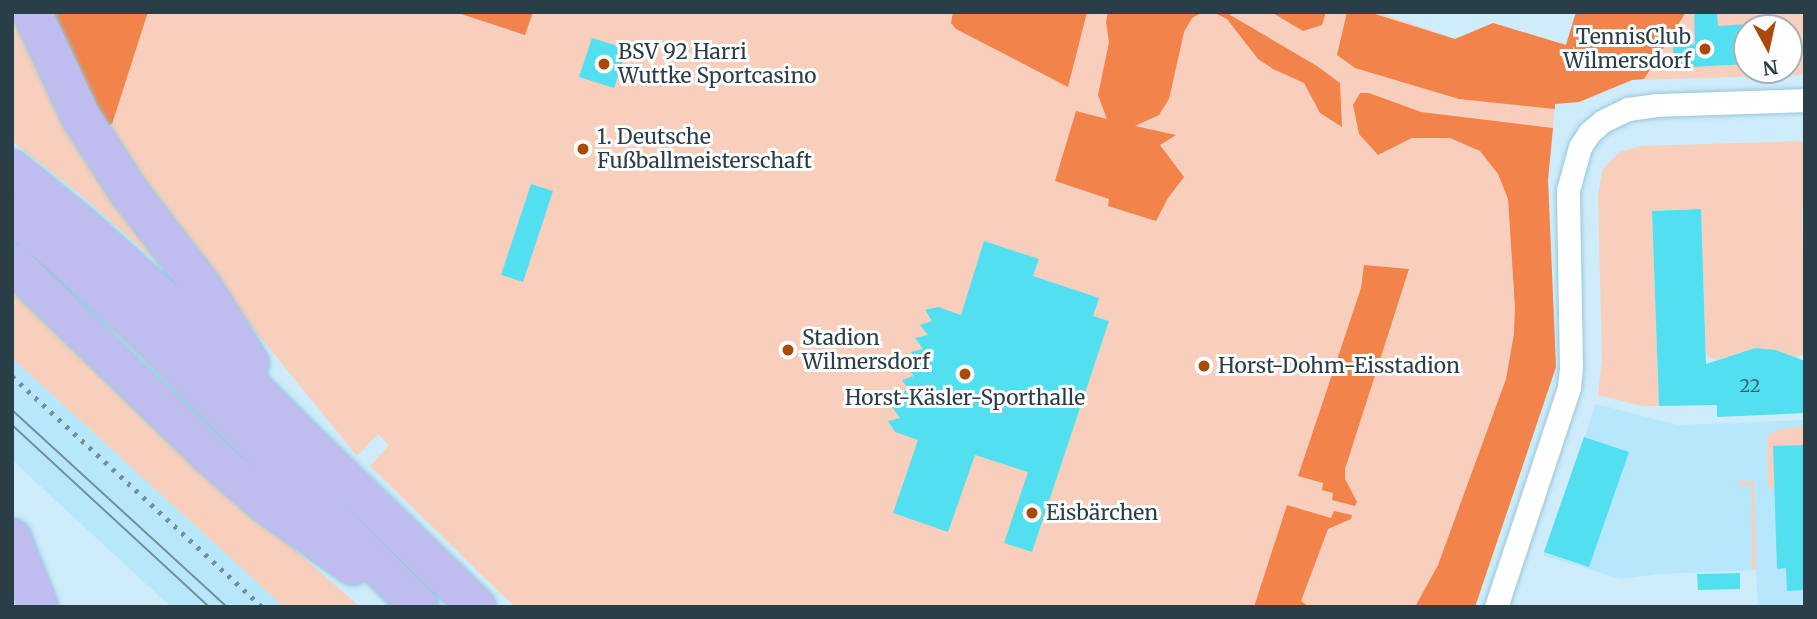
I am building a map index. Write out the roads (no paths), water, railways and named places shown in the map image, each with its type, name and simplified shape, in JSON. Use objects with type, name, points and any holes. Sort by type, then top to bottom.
[{"type":"highway","points":[[32,12],[81,117],[127,189],[202,287],[290,426]]},
{"type":"highway","points":[[17,173],[181,315],[290,426],[477,607]]},
{"type":"highway","points":[[12,215],[50,245],[145,332],[419,607]]},
{"type":"highway","points":[[12,263],[209,454],[265,503],[410,607]]},
{"type":"highway","points":[[12,538],[39,607]]},
{"type":"street","points":[[1496,607],[1569,387],[1568,190],[1580,147],[1589,133],[1603,121],[1628,109],[1656,104],[1805,100]]},
{"type":"tram line","points":[[12,410],[227,607]]},
{"type":"tram line","points":[[12,425],[209,607]]},
{"type":"railway","points":[[12,376],[262,607]]},
{"type":"place","name":"TennisClub Wilmersdorf","points":[[1705,49]]},
{"type":"place","name":"BSV 92 Harri Wuttke Sportcasino","points":[[604,64]]},
{"type":"place","name":"1. Deutsche Fußballmeisterschaft","points":[[583,149]]},
{"type":"place","name":"Stadion Wilmersdorf","points":[[788,350]]},
{"type":"place","name":"Horst-Dohm-Eisstadion","points":[[1204,366]]},
{"type":"place","name":"Horst-Käsler-Sporthalle","points":[[965,374]]},
{"type":"place","name":"Eisbärchen","points":[[1032,513]]}]
